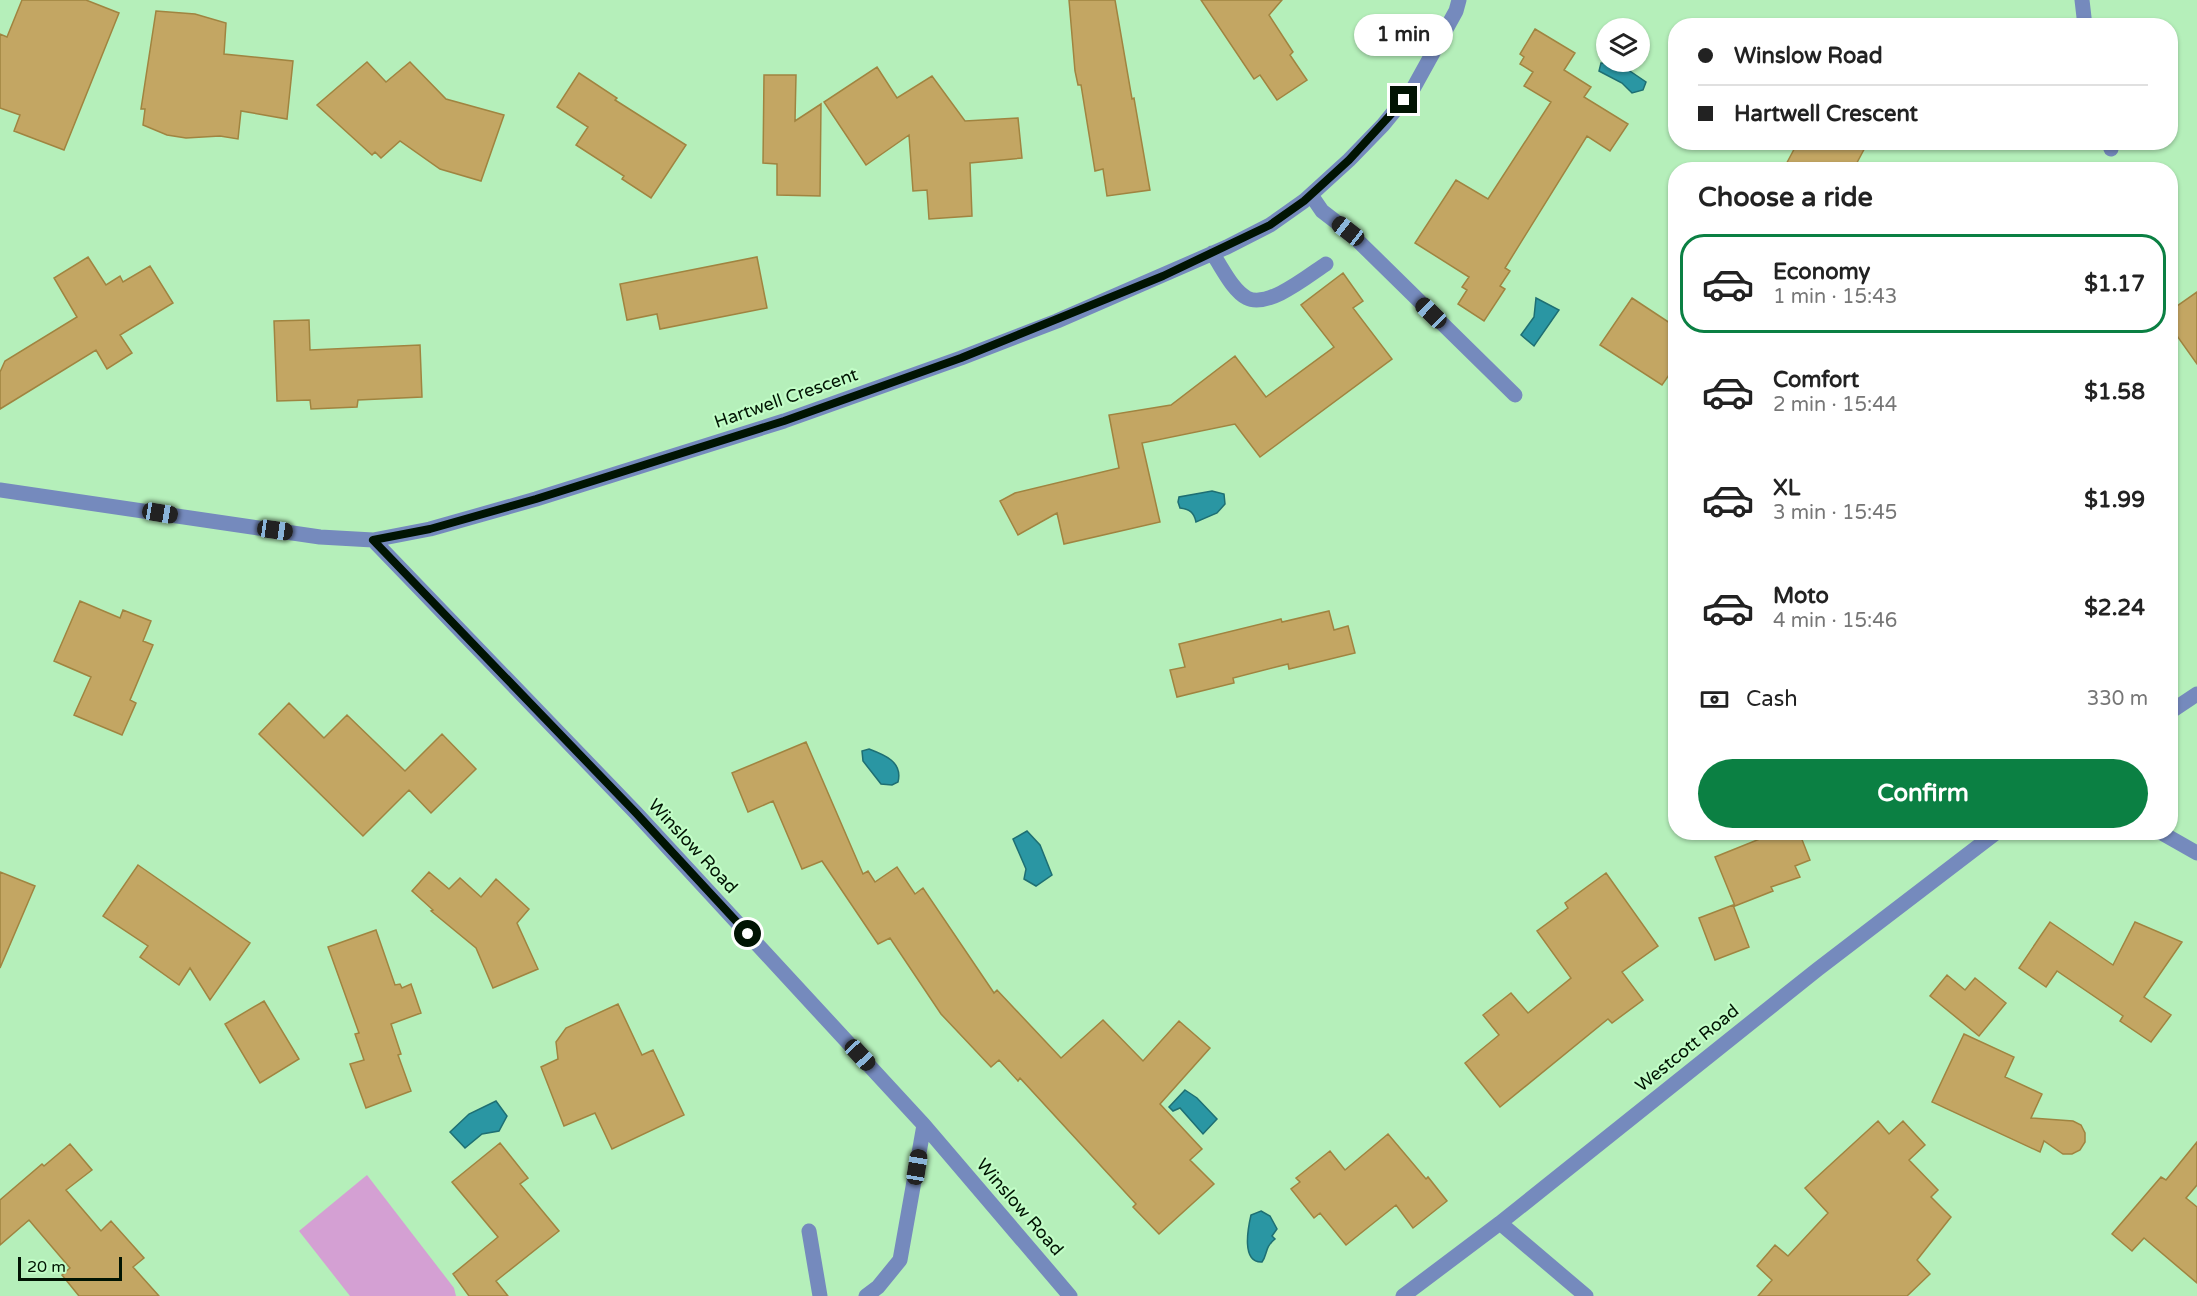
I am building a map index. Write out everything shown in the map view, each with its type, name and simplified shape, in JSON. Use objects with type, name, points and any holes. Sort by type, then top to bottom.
[{"type":"street","name":"Hartwell Crescent","points":[[0,490],[321,537],[373,540],[430,529],[536,499],[784,421],[1036,329],[1212,253],[1270,225],[1311,195],[1383,125],[1414,87],[1460,0]]},
{"type":"street","points":[[2082,0],[2084,18]]},
{"type":"street","points":[[1311,195],[1322,211],[1348,231],[1515,395]]},
{"type":"street","points":[[1212,253],[1237,290],[1248,298],[1259,300],[1276,296],[1326,264]]},
{"type":"street","name":"Winslow Road","points":[[373,540],[644,822],[924,1125],[1070,1296]]},
{"type":"street","points":[[2178,707],[2197,694]]},
{"type":"street","name":"Westcott Road","points":[[1403,1296],[1500,1223],[1818,969],[1987,840]]},
{"type":"street","points":[[2173,840],[2197,854]]},
{"type":"street","points":[[866,1296],[878,1287],[900,1260],[924,1125]]},
{"type":"street","points":[[1500,1223],[1586,1296]]},
{"type":"street","points":[[809,1231],[820,1296]]},
{"type":"shaded area","points":[[367,1175],[454,1288],[456,1296],[350,1296],[299,1231]]},
{"type":"water","points":[[1601,72],[1631,72],[1646,82],[1643,90],[1632,93],[1622,83]]},
{"type":"water","points":[[1536,298],[1559,310],[1534,346],[1521,335],[1534,317]]},
{"type":"water","points":[[1212,491],[1224,494],[1225,504],[1217,513],[1196,522],[1191,512],[1180,508],[1179,497]]},
{"type":"water","points":[[869,749],[887,757],[895,764],[899,775],[898,782],[892,785],[881,784],[863,761],[862,751]]},
{"type":"water","points":[[1027,831],[1040,845],[1052,875],[1036,886],[1024,879],[1026,869],[1013,839]]},
{"type":"water","points":[[1185,1090],[1197,1098],[1217,1119],[1203,1134],[1180,1108],[1173,1111],[1169,1107]]},
{"type":"water","points":[[496,1101],[507,1116],[499,1131],[482,1134],[465,1148],[450,1132],[469,1114]]},
{"type":"water","points":[[1261,1211],[1270,1216],[1277,1229],[1272,1236],[1275,1239],[1269,1245],[1262,1262],[1255,1261],[1248,1251],[1248,1228],[1251,1215]]},
{"type":"building","points":[[22,0],[86,0],[119,13],[64,150],[14,131],[20,115],[0,108],[0,34],[7,37]]},
{"type":"building","points":[[1069,0],[1115,0],[1150,190],[1107,196],[1103,169],[1095,171],[1081,85],[1078,85],[1075,71]]},
{"type":"building","points":[[1201,0],[1282,0],[1269,15],[1293,52],[1290,55],[1307,80],[1277,100],[1260,75],[1254,79]]},
{"type":"building","points":[[156,11],[195,14],[226,23],[224,54],[293,61],[287,119],[241,111],[238,139],[220,136],[186,138],[167,135],[143,125],[145,109],[141,109]]},
{"type":"building","points":[[1535,29],[1575,53],[1564,70],[1591,87],[1584,97],[1628,124],[1610,151],[1587,136],[1505,268],[1510,271],[1500,286],[1505,289],[1484,321],[1458,304],[1467,290],[1462,287],[1469,277],[1415,243],[1456,180],[1488,199],[1551,102],[1524,86],[1533,72],[1520,64],[1524,57],[1520,54]]},
{"type":"building","points":[[367,62],[386,82],[410,62],[446,99],[504,115],[481,181],[440,169],[400,141],[381,158],[375,152],[372,155],[317,105]]},
{"type":"building","points":[[877,67],[897,98],[932,76],[965,121],[1018,118],[1022,158],[970,163],[972,216],[929,219],[927,190],[913,191],[909,135],[866,165],[824,102]]},
{"type":"building","points":[[579,73],[617,98],[615,100],[686,145],[651,198],[622,179],[624,176],[576,145],[588,127],[557,107]]},
{"type":"building","points":[[764,75],[796,75],[795,121],[821,104],[820,196],[777,195],[777,164],[763,163]]},
{"type":"building","points":[[1794,150],[1864,150],[1857,162],[1787,162]]},
{"type":"building","points":[[88,257],[106,285],[120,276],[123,282],[150,266],[173,303],[120,335],[132,353],[107,369],[96,350],[0,409],[0,372],[5,361],[77,317],[54,278]]},
{"type":"building","points":[[757,257],[767,308],[660,329],[657,314],[627,320],[620,284]]},
{"type":"building","points":[[1343,273],[1363,301],[1353,308],[1392,359],[1260,457],[1235,424],[1142,443],[1160,522],[1064,544],[1057,513],[1018,535],[1000,501],[1015,493],[1119,468],[1109,415],[1171,405],[1235,356],[1266,397],[1334,347],[1301,305]]},
{"type":"building","points":[[2197,292],[2197,364],[2178,337],[2178,305]]},
{"type":"building","points":[[1632,298],[1668,322],[1668,376],[1662,385],[1600,345]]},
{"type":"building","points":[[309,320],[310,350],[420,345],[422,397],[358,400],[357,407],[311,409],[310,400],[277,401],[274,321]]},
{"type":"building","points":[[80,601],[120,618],[123,610],[151,621],[143,641],[153,645],[130,700],[136,703],[122,735],[74,715],[91,677],[54,661]]},
{"type":"building","points":[[1329,611],[1334,630],[1348,626],[1355,653],[1289,669],[1288,664],[1233,678],[1234,683],[1177,697],[1170,670],[1185,667],[1179,644],[1281,619],[1282,622]]},
{"type":"building","points":[[289,703],[324,738],[347,715],[405,771],[442,734],[476,769],[431,813],[409,790],[363,836],[259,734]]},
{"type":"building","points":[[806,742],[863,874],[868,871],[875,882],[897,867],[915,894],[923,888],[994,993],[997,990],[1061,1058],[1103,1020],[1143,1061],[1179,1021],[1210,1048],[1160,1104],[1202,1149],[1190,1160],[1214,1184],[1159,1234],[1133,1207],[1136,1204],[1020,1078],[1018,1081],[999,1060],[991,1067],[941,1014],[890,938],[878,944],[822,861],[802,869],[773,801],[748,812],[732,773]]},
{"type":"building","points":[[1757,840],[1802,840],[1810,860],[1795,866],[1800,877],[1771,887],[1773,891],[1735,906],[1715,857]]},
{"type":"building","points":[[138,865],[250,943],[210,1000],[190,968],[179,985],[140,957],[148,946],[103,916]]},
{"type":"building","points":[[0,872],[35,886],[0,968]]},
{"type":"building","points":[[429,872],[449,889],[460,878],[481,897],[496,879],[529,909],[517,923],[538,969],[493,988],[476,948],[431,911],[433,910],[412,891]]},
{"type":"building","points":[[1606,873],[1658,946],[1622,972],[1643,1000],[1612,1023],[1608,1019],[1500,1107],[1465,1063],[1499,1035],[1483,1015],[1511,993],[1528,1013],[1571,978],[1537,931],[1568,908],[1565,903]]},
{"type":"building","points":[[1733,905],[1749,947],[1715,960],[1699,918]]},
{"type":"building","points":[[2050,922],[2113,965],[2135,922],[2182,942],[2144,997],[2171,1015],[2151,1042],[2120,1021],[2123,1016],[2057,971],[2046,987],[2019,968]]},
{"type":"building","points":[[376,930],[395,985],[400,984],[402,988],[411,984],[421,1013],[391,1024],[401,1054],[398,1055],[411,1091],[366,1108],[350,1064],[364,1060],[355,1034],[359,1033],[328,947]]},
{"type":"building","points":[[1947,975],[1965,990],[1975,978],[2006,1003],[1979,1036],[1930,996]]},
{"type":"building","points":[[264,1001],[299,1059],[260,1083],[225,1024]]},
{"type":"building","points":[[618,1004],[642,1055],[653,1050],[684,1115],[612,1149],[595,1113],[564,1126],[541,1067],[558,1059],[556,1042],[566,1028]]},
{"type":"building","points":[[1964,1034],[2014,1057],[2005,1077],[2042,1094],[2031,1118],[2073,1121],[2081,1125],[2085,1133],[2085,1142],[2080,1150],[2072,1154],[2063,1154],[2044,1141],[2040,1152],[1932,1102]]},
{"type":"building","points":[[1878,1121],[1889,1134],[1903,1121],[1925,1145],[1909,1160],[1938,1190],[1931,1197],[1951,1217],[1917,1260],[1930,1274],[1907,1296],[1758,1296],[1772,1280],[1757,1266],[1775,1245],[1788,1256],[1828,1213],[1805,1188]]},
{"type":"building","points":[[1388,1134],[1447,1201],[1413,1228],[1396,1205],[1346,1245],[1320,1213],[1314,1218],[1291,1189],[1300,1182],[1296,1178],[1330,1151],[1345,1170]]},
{"type":"building","points":[[2197,1142],[2197,1185],[2186,1198],[2197,1207],[2197,1283],[2144,1238],[2132,1251],[2112,1234],[2161,1177],[2166,1180]]},
{"type":"building","points":[[500,1143],[528,1178],[520,1184],[559,1231],[496,1281],[508,1296],[469,1296],[453,1274],[498,1237],[452,1182]]},
{"type":"building","points":[[70,1144],[92,1170],[66,1190],[101,1231],[111,1221],[144,1258],[133,1267],[159,1296],[79,1296],[62,1275],[70,1268],[29,1220],[0,1245],[0,1200],[42,1164],[44,1166]]},
{"type":"route","points":[[748,934],[636,813],[373,540],[430,529],[536,499],[784,421],[961,358],[1057,321],[1163,276],[1270,225],[1304,201],[1349,160],[1404,100]]}]
